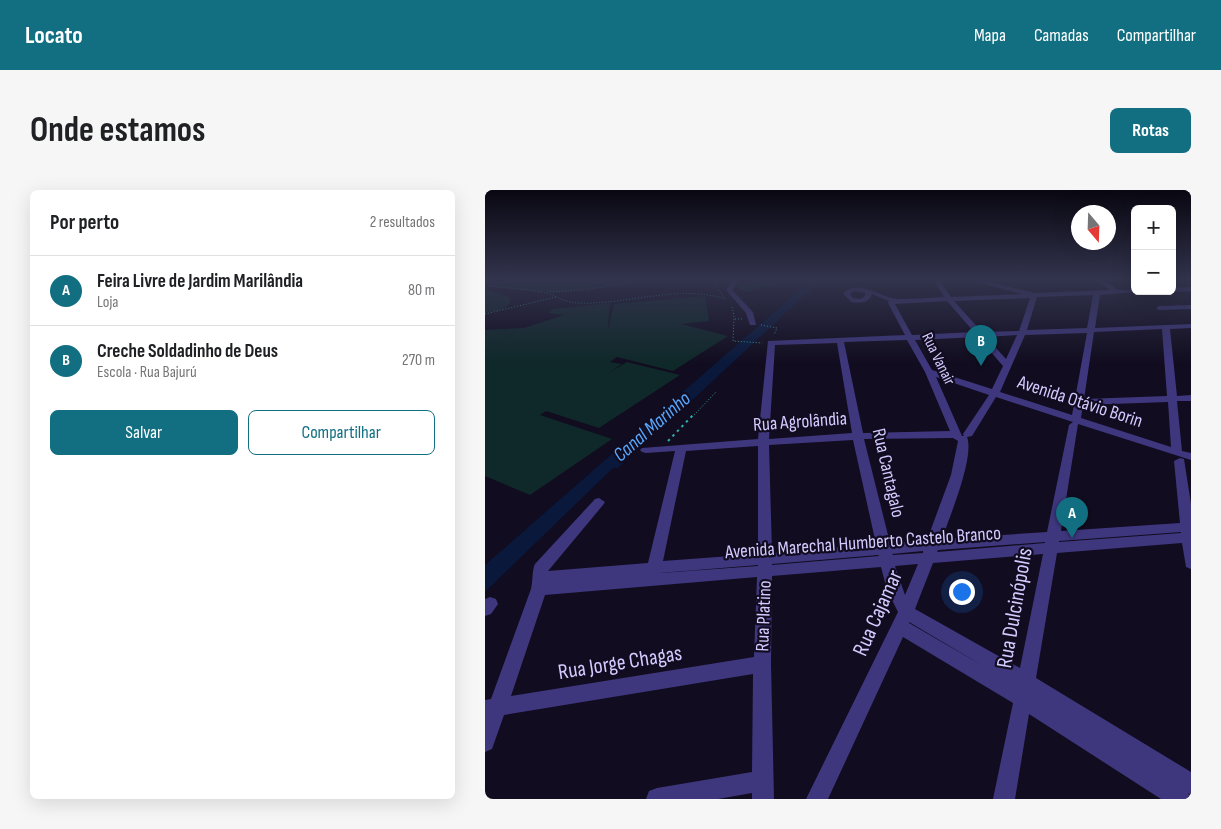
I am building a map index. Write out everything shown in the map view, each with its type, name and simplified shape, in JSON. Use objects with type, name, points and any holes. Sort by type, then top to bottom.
[{"type":"street","points":[[745,307],[757,324]]},
{"type":"street","name":"Rua Vanair","points":[[894,307],[931,375],[951,424],[961,435]]},
{"type":"street","points":[[956,307],[1008,366]]},
{"type":"street","name":"Rua Cajamar","points":[[817,799],[903,619],[931,552],[962,458],[961,435],[993,395],[1022,333],[1030,307]]},
{"type":"street","name":"Rua Dulcinópolis","points":[[1004,799],[1051,542],[1080,402],[1095,307]]},
{"type":"street","points":[[1159,308],[1178,307]]},
{"type":"street","points":[[771,343],[1191,326]]},
{"type":"street","points":[[1166,327],[1174,399],[1185,459],[1191,563]]},
{"type":"street","name":"Rua Cantagalo","points":[[840,340],[858,436],[903,619]]},
{"type":"street","name":"Rua Platino","points":[[762,790],[762,664],[765,564],[763,442],[771,343]]},
{"type":"street","name":"Avenida Otávio Borin","points":[[931,375],[1185,459]]},
{"type":"street","points":[[1080,402],[1191,398]]},
{"type":"street","name":"Rua Agrolândia","points":[[646,450],[858,436],[961,435]]},
{"type":"street","points":[[653,573],[681,449]]},
{"type":"street","points":[[485,742],[491,708],[540,583],[540,568],[599,502]]},
{"type":"street","name":"Avenida Marechal Humberto Castelo Branco","points":[[540,583],[1189,532]]},
{"type":"street","points":[[903,619],[1191,784]]},
{"type":"street","name":"Rua Jorge Chagas","points":[[491,708],[762,664]]},
{"type":"street","points":[[1024,690],[1180,799]]},
{"type":"street","points":[[657,799],[762,790]]},
{"type":"path","points":[[485,314],[513,307]]},
{"type":"path","points":[[733,307],[735,315],[731,338],[738,342],[756,343]]},
{"type":"path","points":[[757,324],[778,329],[771,343]]},
{"type":"path","points":[[660,449],[715,392]]},
{"type":"green space","points":[[485,307],[505,307],[503,308],[485,313]]},
{"type":"green space","points":[[567,307],[610,307],[608,329],[613,307],[707,307],[709,321],[681,324],[728,336],[673,371],[617,357],[610,362],[622,364],[608,373],[627,362],[680,375],[599,428],[546,411],[540,415],[612,439],[530,495],[485,476],[485,330],[524,328],[564,315],[548,313],[552,309]]},
{"type":"water","name":"Canal Marinho","points":[[780,307],[792,307],[670,421],[659,427],[618,468],[613,468],[485,592],[485,565]]},
{"type":"place","name":"Creche Soldadinho de Deus","points":[[981,366]]},
{"type":"place","name":"Feira Livre de Jardim Marilândia","points":[[1072,538]]}]
